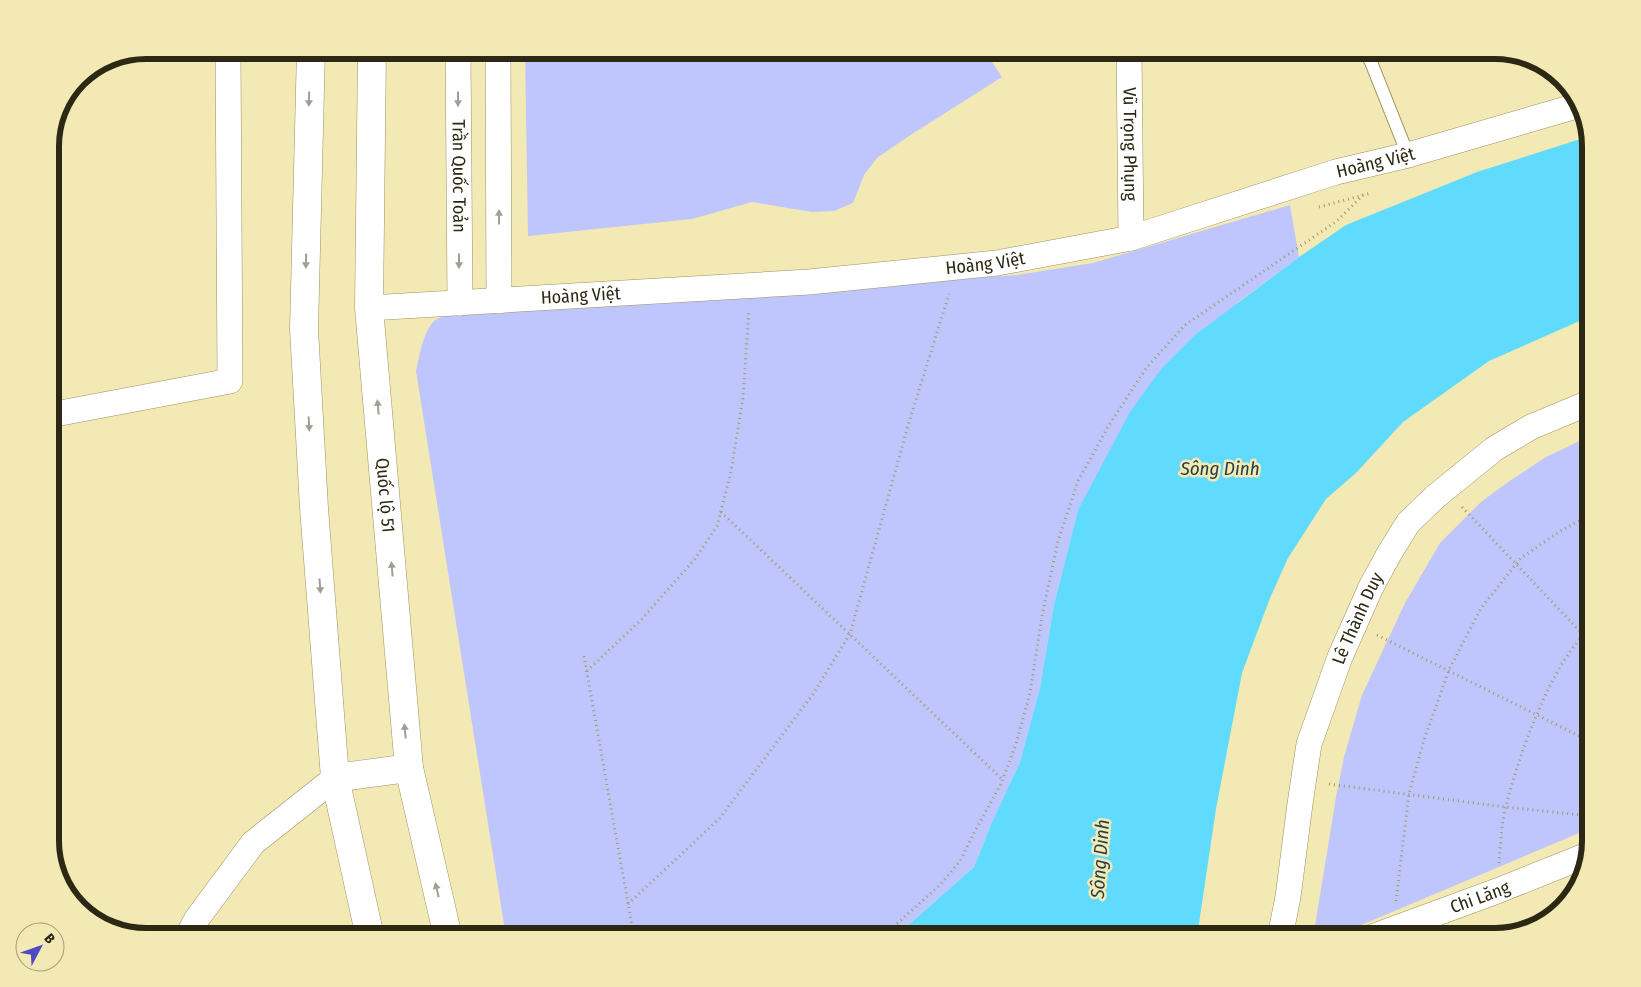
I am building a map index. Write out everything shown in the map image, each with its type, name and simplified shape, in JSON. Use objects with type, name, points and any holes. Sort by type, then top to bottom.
[{"type":"highway","points":[[310,59],[304,329],[314,508],[335,778],[368,928]]},
{"type":"highway","name":"Quốc lộ 51","points":[[372,59],[369,308],[408,768],[446,928]]},
{"type":"highway","points":[[335,778],[408,768]]},
{"type":"street","points":[[59,413],[230,381],[228,59]]},
{"type":"street","name":"Trần Quốc Toản","points":[[458,59],[460,303]]},
{"type":"street","points":[[498,59],[499,301]]},
{"type":"street","name":"Vũ Trọng Phụng","points":[[1129,59],[1132,238]]},
{"type":"street","name":"Hoàng Việt","points":[[369,308],[808,282],[997,263],[1132,238],[1336,172],[1408,155],[1573,107]]},
{"type":"street","name":"Lê Thành Duy","points":[[1282,928],[1288,897],[1309,744],[1325,694],[1371,587],[1408,523],[1445,489],[1494,449],[1531,427],[1582,406]]},
{"type":"street","points":[[192,928],[253,843],[335,778]]},
{"type":"street","name":"Chi Lăng","points":[[1396,928],[1581,857]]},
{"type":"lane","points":[[1369,59],[1408,155]]},
{"type":"path","points":[[892,928],[940,885],[960,861],[1003,780],[1016,744],[1030,693],[1042,616],[1058,541],[1078,481],[1109,425],[1146,366],[1186,325],[1337,220],[1363,195]]},
{"type":"path","points":[[628,904],[719,819],[813,694],[850,634],[909,422],[951,289]]},
{"type":"path","points":[[586,671],[642,619],[695,559],[717,526],[731,472],[743,398],[750,304]]},
{"type":"path","points":[[1445,489],[1582,634]]},
{"type":"path","points":[[720,512],[1003,780]]},
{"type":"path","points":[[1383,928],[1409,794],[1424,740],[1449,670],[1481,608],[1521,558],[1582,519]]},
{"type":"path","points":[[1354,624],[1582,738]]},
{"type":"path","points":[[1496,891],[1505,807],[1537,715],[1567,655],[1582,636]]},
{"type":"path","points":[[584,656],[632,928]]},
{"type":"path","points":[[1304,781],[1582,815]]},
{"type":"shaded area","points":[[525,59],[990,59],[1002,77],[877,158],[864,175],[853,203],[834,211],[812,212],[752,202],[692,219],[528,236]]},
{"type":"shaded area","points":[[1290,205],[1299,257],[1237,303],[1078,510],[1054,605],[1040,688],[1020,762],[992,822],[974,867],[905,928],[505,928],[416,371],[424,339],[433,322],[443,316],[463,312],[1017,275],[1093,263]]},
{"type":"shaded area","points":[[1582,440],[1582,832],[1354,928],[1317,928],[1315,926],[1344,757],[1362,695],[1405,603],[1440,543],[1481,502],[1546,457]]},
{"type":"water","name":"Sông Dinh","points":[[1582,139],[1582,320],[1489,361],[1403,422],[1356,473],[1326,499],[1288,558],[1270,598],[1242,673],[1216,809],[1198,928],[905,928],[974,867],[992,822],[1020,762],[1040,688],[1054,605],[1078,510],[1130,412],[1162,368],[1195,335],[1299,257],[1346,225],[1477,172]]}]
